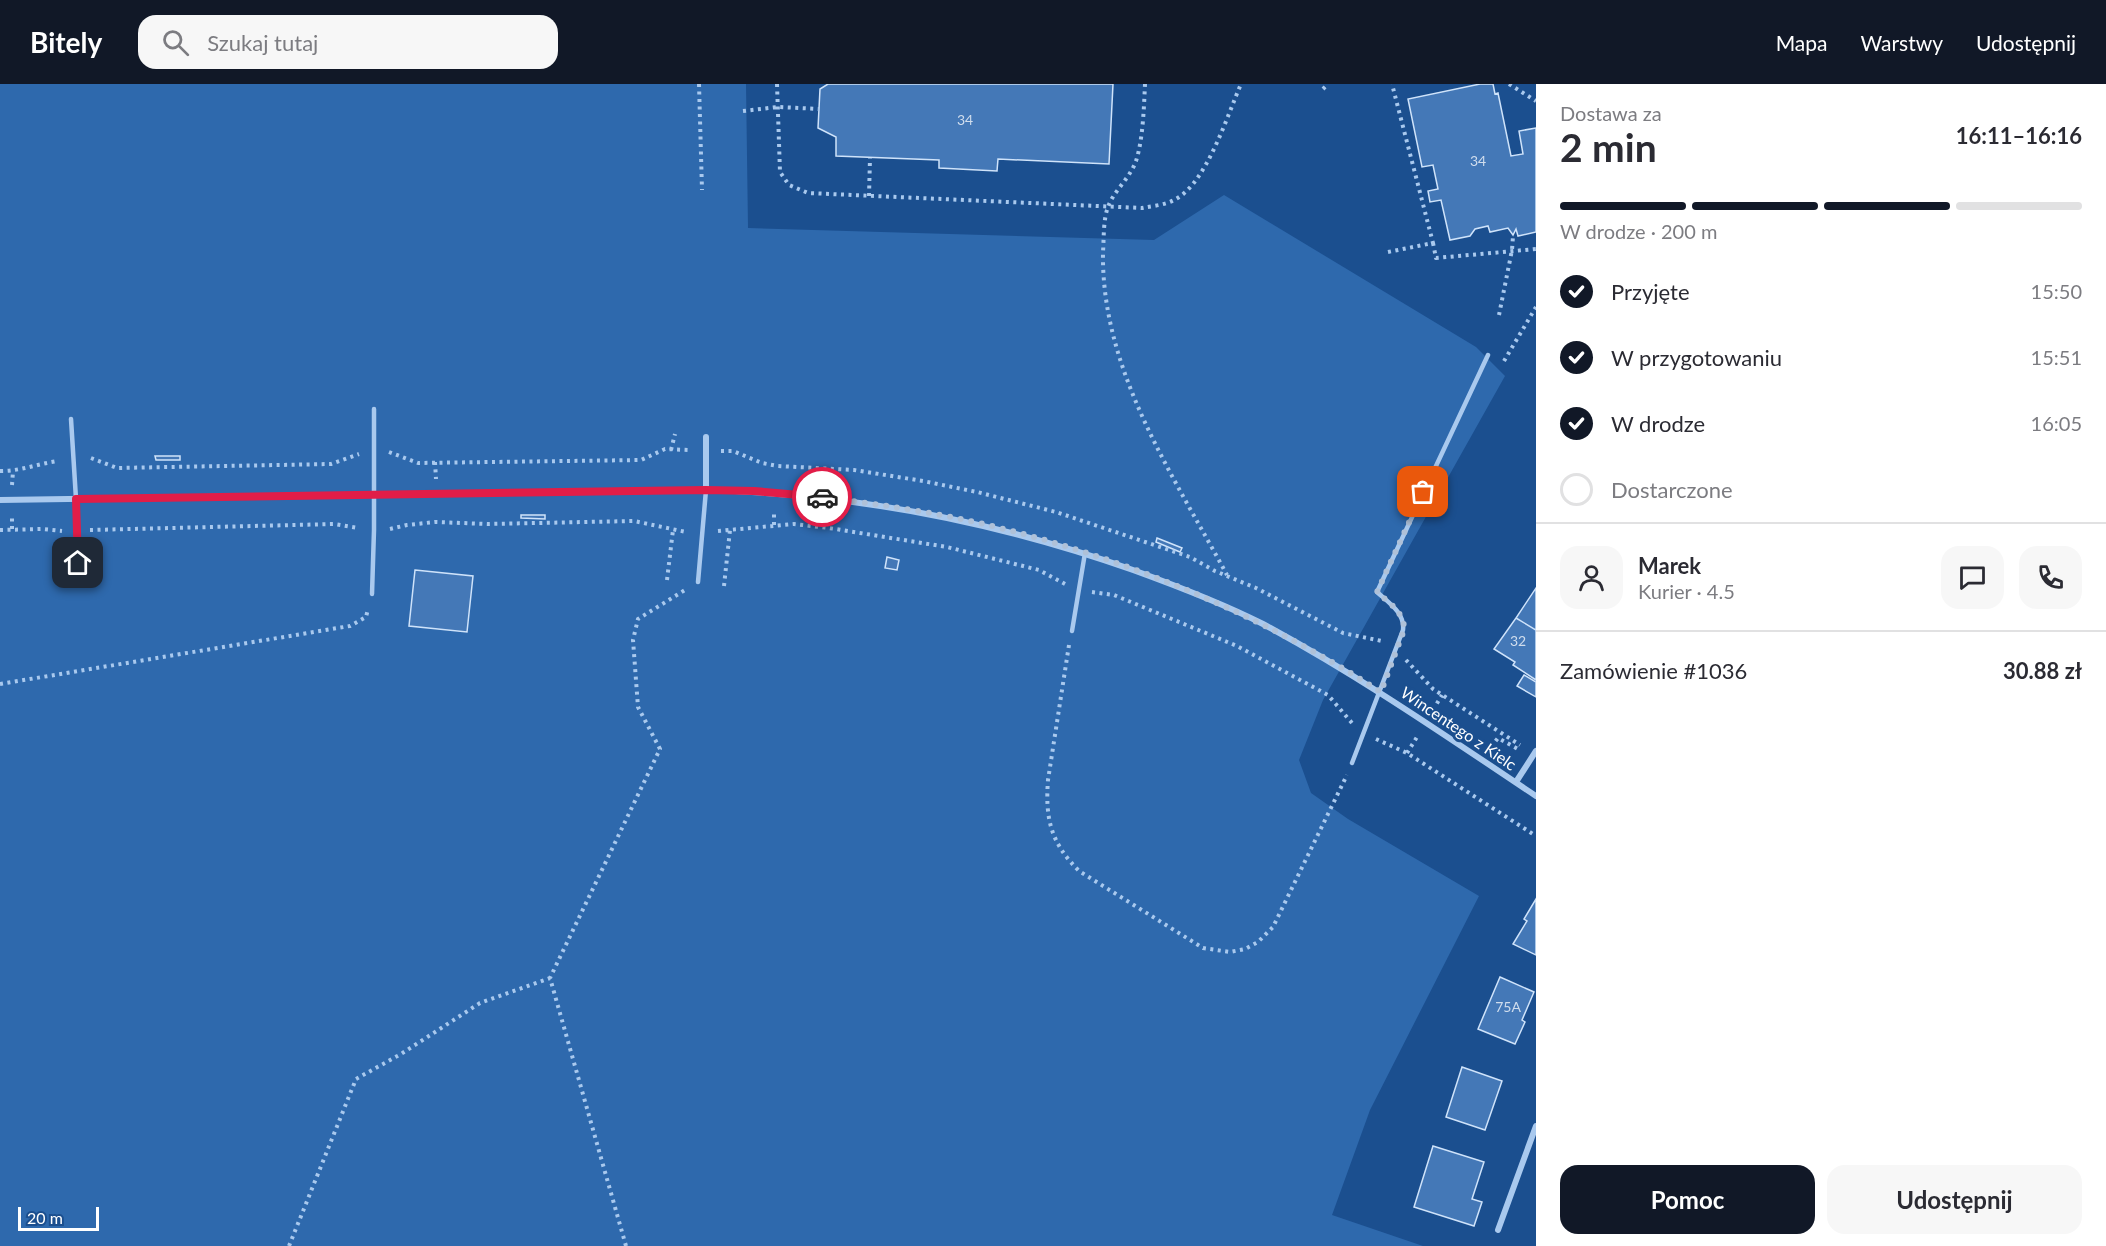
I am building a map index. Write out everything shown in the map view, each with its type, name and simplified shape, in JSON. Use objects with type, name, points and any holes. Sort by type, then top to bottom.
[{"type":"street","points":[[706,437],[706,490]]},
{"type":"street","name":"Wincentego z Kielc","points":[[0,500],[706,490],[818,496],[967,520],[1085,553],[1159,579],[1261,623],[1351,673],[1536,796]]},
{"type":"street","points":[[1516,782],[1534,754]]},
{"type":"street","points":[[1498,1230],[1536,1126]]},
{"type":"lane","points":[[1352,763],[1404,630],[1404,622],[1400,614],[1377,592],[1488,355]]},
{"type":"lane","points":[[372,594],[375,494],[374,409]]},
{"type":"lane","points":[[71,419],[78,579]]},
{"type":"lane","points":[[698,582],[706,490]]},
{"type":"lane","points":[[1072,631],[1085,553]]},
{"type":"path","points":[[699,84],[702,190]]},
{"type":"path","points":[[777,84],[780,172],[789,185],[808,193],[1142,208],[1173,201],[1188,190],[1205,168],[1241,84]]},
{"type":"path","points":[[1145,84],[1144,110],[1136,160],[1108,207],[1104,240],[1105,298],[1128,384],[1150,431],[1228,576]]},
{"type":"path","points":[[1323,89],[1328,84]]},
{"type":"path","points":[[1392,84],[1436,258],[1536,249]]},
{"type":"path","points":[[1509,84],[1536,102]]},
{"type":"path","points":[[743,111],[778,107],[819,109]]},
{"type":"path","points":[[869,196],[870,158]]},
{"type":"path","points":[[1499,315],[1513,236]]},
{"type":"path","points":[[1389,252],[1433,243]]},
{"type":"path","points":[[1479,372],[1503,362],[1536,307]]},
{"type":"path","points":[[671,450],[675,434]]},
{"type":"path","points":[[389,452],[418,463],[640,460],[665,449],[733,451],[762,463],[854,470],[923,481],[1056,512],[1190,557],[1343,633],[1382,641],[1396,650],[1433,689],[1534,754]]},
{"type":"path","points":[[91,458],[117,468],[129,468],[331,464],[360,453]]},
{"type":"path","points":[[0,471],[13,471],[58,460]]},
{"type":"path","points":[[435,462],[436,479]]},
{"type":"path","points":[[777,472],[778,466]]},
{"type":"path","points":[[12,486],[13,471]]},
{"type":"path","points":[[0,530],[77,531],[333,524],[374,530],[435,522],[488,524],[634,521],[673,530],[703,532],[774,525],[775,508]]},
{"type":"path","points":[[435,515],[435,522]]},
{"type":"path","points":[[12,516],[12,529]]},
{"type":"path","points":[[667,580],[673,530]]},
{"type":"path","points":[[724,586],[730,531]]},
{"type":"path","points":[[626,1246],[550,978],[660,749],[638,707],[633,640],[638,620],[698,582]]},
{"type":"path","points":[[0,684],[350,626],[366,618],[372,594]]},
{"type":"path","points":[[1072,631],[1048,780],[1046,802],[1051,831],[1058,846],[1079,871],[1203,948],[1230,952],[1245,949],[1258,942],[1273,927],[1352,763]]},
{"type":"path","points":[[1353,724],[1365,733],[1407,753],[1536,836]]},
{"type":"path","points":[[1482,760],[1498,738],[1534,754]]},
{"type":"path","points":[[289,1246],[356,1079],[401,1054],[480,1003],[550,978]]},
{"type":"shaded area","points":[[0,84],[746,84],[748,228],[1154,240],[1224,195],[1476,347],[1505,376],[1323,700],[1299,760],[1311,793],[1348,819],[1479,896],[1370,1110],[1332,1215],[1423,1246],[0,1246]]},
{"type":"building","points":[[828,84],[1113,84],[1109,164],[998,159],[997,171],[939,168],[939,160],[836,156],[836,137],[818,128],[820,89]]},
{"type":"building","points":[[1480,84],[1493,84],[1495,94],[1498,93],[1511,156],[1523,154],[1519,131],[1536,128],[1536,232],[1518,236],[1516,229],[1513,235],[1508,228],[1490,232],[1488,226],[1475,229],[1470,236],[1450,240],[1441,200],[1430,202],[1428,191],[1438,189],[1433,165],[1422,167],[1408,99]]},
{"type":"building","points":[[155,456],[180,456],[180,460],[156,460]]},
{"type":"building","points":[[521,515],[545,515],[545,519],[521,518]]},
{"type":"building","points":[[1157,538],[1182,548],[1180,552],[1156,542]]},
{"type":"building","points":[[887,557],[899,560],[897,570],[885,568]]},
{"type":"building","points":[[415,570],[473,576],[467,632],[409,626]]},
{"type":"building","points":[[1536,588],[1536,630],[1516,618]]},
{"type":"building","points":[[1516,618],[1536,630],[1536,680],[1513,665],[1515,662],[1494,649]]},
{"type":"building","points":[[1524,675],[1536,682],[1536,697],[1517,686]]},
{"type":"building","points":[[1536,899],[1536,955],[1513,944],[1527,921],[1524,919]]},
{"type":"building","points":[[1500,977],[1534,992],[1522,1020],[1525,1022],[1515,1044],[1478,1029]]},
{"type":"building","points":[[1462,1067],[1502,1081],[1485,1130],[1446,1117]]},
{"type":"building","points":[[1433,1146],[1484,1162],[1472,1199],[1482,1202],[1474,1226],[1414,1207]]},
{"type":"way so far","points":[[822,497],[891,506],[967,520],[1041,540],[1159,579],[1261,623],[1381,692],[1404,630],[1404,622],[1400,614],[1377,592],[1423,492]]},
{"type":"route","points":[[78,563],[76,499],[706,490],[754,491],[822,497]]}]
